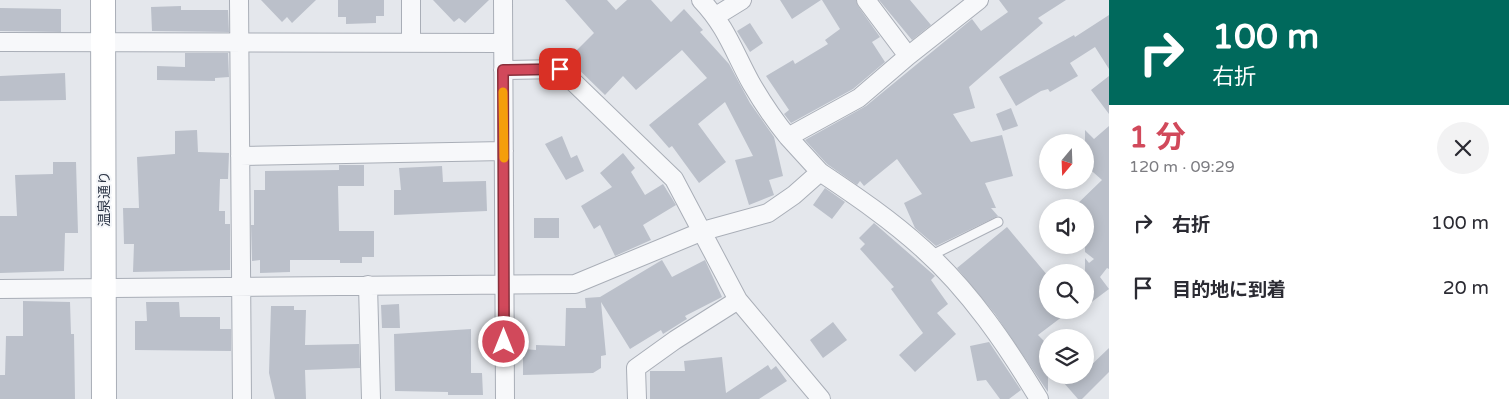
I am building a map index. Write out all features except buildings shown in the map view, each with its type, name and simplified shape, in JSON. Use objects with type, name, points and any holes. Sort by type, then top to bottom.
[{"type":"street","name":"温泉通り","points":[[103,0],[104,399]]},
{"type":"street","points":[[239,0],[242,399]]},
{"type":"street","points":[[411,0],[411,42]]},
{"type":"street","points":[[503,0],[505,399]]},
{"type":"street","points":[[701,0],[716,16],[752,83],[775,121],[788,138],[820,172],[878,211],[930,256],[965,294],[1014,358],[1039,399]]},
{"type":"street","points":[[716,16],[742,0]]},
{"type":"street","points":[[866,0],[908,56]]},
{"type":"street","points":[[788,138],[859,98],[908,56],[979,0]]},
{"type":"street","points":[[0,42],[503,43]]},
{"type":"street","points":[[503,70],[560,69],[674,178],[738,300],[821,399]]},
{"type":"street","points":[[240,156],[504,151]]},
{"type":"street","points":[[0,289],[241,285],[575,284],[703,231],[768,213],[794,195],[820,172]]},
{"type":"street","points":[[368,285],[371,399]]},
{"type":"street","points":[[637,399],[636,368],[675,340],[738,300]]},
{"type":"lane","points":[[930,256],[998,222]]},
{"type":"slow traffic","points":[[503,92],[504,158]]},
{"type":"route","points":[[504,342],[503,70],[560,69]]}]
